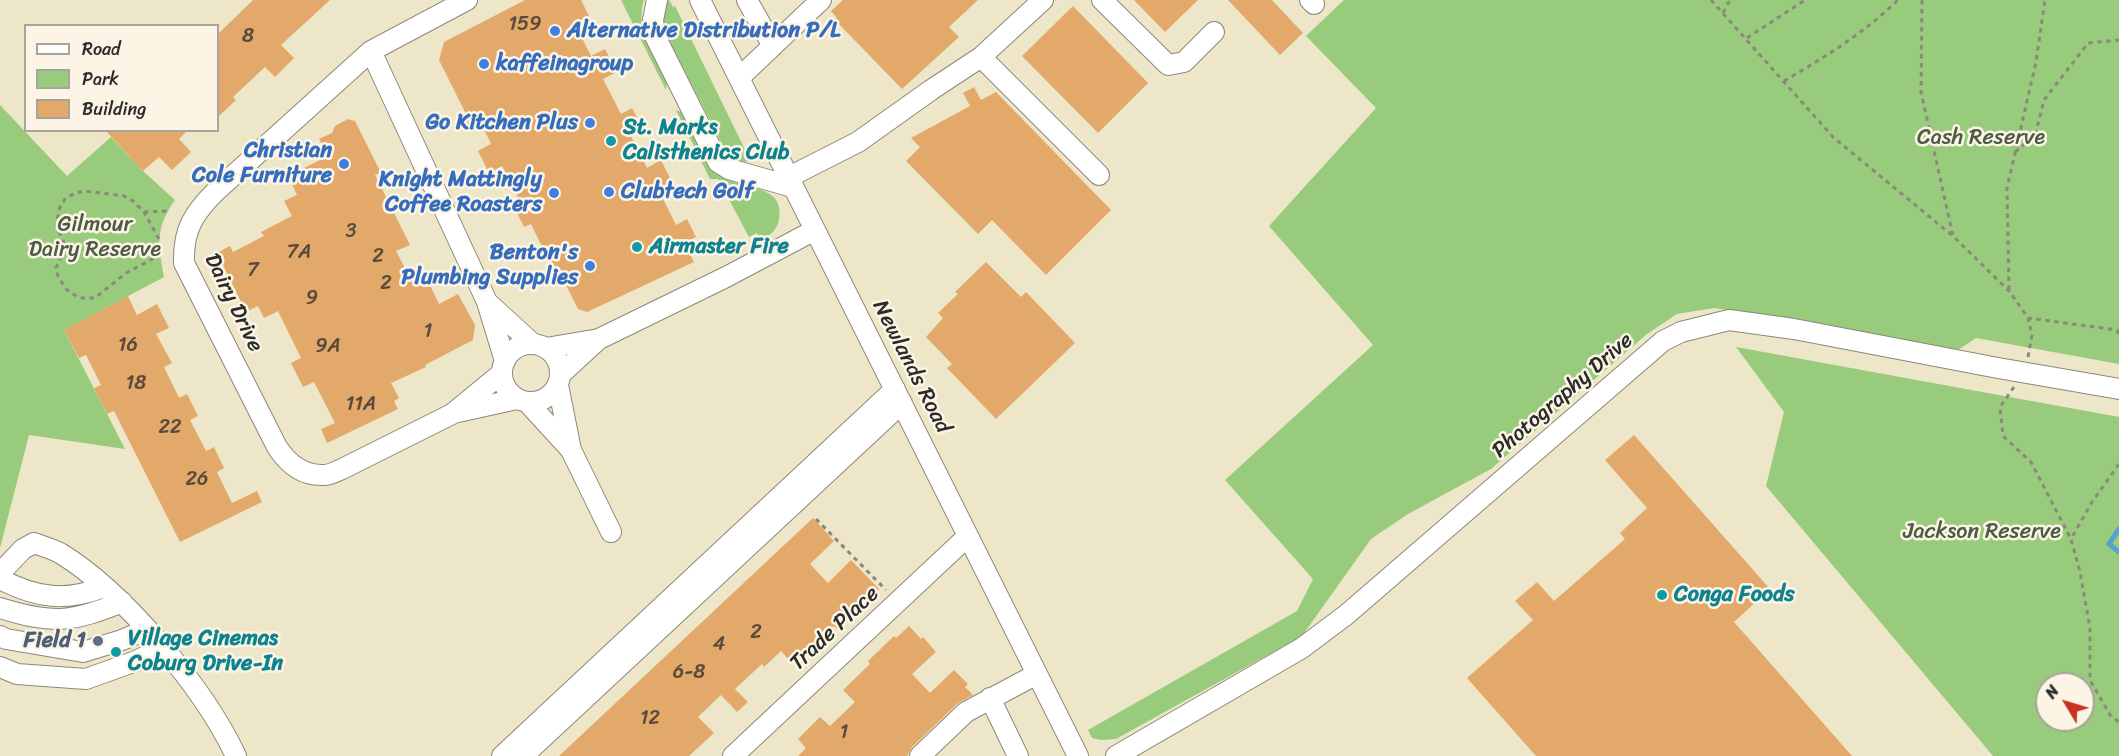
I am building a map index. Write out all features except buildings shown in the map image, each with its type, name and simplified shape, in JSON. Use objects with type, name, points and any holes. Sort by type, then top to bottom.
[{"type":"street","name":"Dairy Drive","points":[[466,0],[371,51],[200,206],[186,234],[184,263],[277,447],[285,459],[300,471],[326,475],[452,414],[522,401]]},
{"type":"street","points":[[657,0],[653,20],[655,36],[718,162],[729,169],[791,182],[858,142],[981,57],[1043,0]]},
{"type":"street","name":"Newlands Road","points":[[700,0],[1078,756]]},
{"type":"street","points":[[747,0],[773,46]]},
{"type":"street","points":[[739,78],[820,0]]},
{"type":"street","points":[[1102,0],[1168,65],[1184,62],[1214,32]]},
{"type":"street","points":[[371,51],[487,302],[506,388],[571,450]]},
{"type":"street","points":[[981,57],[1099,175]]},
{"type":"street","points":[[503,367],[516,348],[599,339],[726,277],[815,230]]},
{"type":"street","points":[[487,302],[557,359],[571,450],[611,532]]},
{"type":"street","name":"Photography Drive","points":[[1116,756],[1302,648],[1329,628],[1663,341],[1681,332],[1729,320],[1794,329],[2024,373],[2117,388]]},
{"type":"street","points":[[522,401],[546,399],[559,380],[599,339]]},
{"type":"street","name":"Dairy Drive","points":[[452,414],[503,367]]},
{"type":"street","points":[[502,756],[898,396]]},
{"type":"street","points":[[524,756],[898,396]]},
{"type":"street","name":"Trade Place","points":[[733,756],[968,536]]},
{"type":"street","points":[[0,573],[16,555],[34,543],[57,552],[87,572],[122,602],[162,648],[201,697],[236,756]]},
{"type":"street","points":[[0,579],[22,590],[67,597],[90,593],[104,587]]},
{"type":"street","points":[[0,608],[24,615],[69,620],[91,615],[122,602]]},
{"type":"street","points":[[0,636],[83,652],[146,630]]},
{"type":"street","points":[[0,667],[17,674],[86,679],[136,661],[162,648]]},
{"type":"street","points":[[920,756],[966,712],[1037,674]]},
{"type":"street","points":[[990,698],[1018,756]]},
{"type":"path","points":[[1711,0],[1833,137],[1954,237],[2010,292],[2028,318],[2032,335],[2024,373],[2000,407],[2003,436],[2031,462],[2071,539],[2080,572],[2090,628],[2090,680],[2110,715],[2119,722]]},
{"type":"path","points":[[1723,13],[1731,0]]},
{"type":"path","points":[[1747,38],[1805,0]]},
{"type":"path","points":[[1784,81],[1830,55],[1898,0]]},
{"type":"path","points":[[1922,0],[1922,92],[1954,237]]},
{"type":"path","points":[[2010,292],[2007,188],[2013,152],[2036,62],[2045,0]]},
{"type":"path","points":[[2013,152],[2035,136],[2044,100],[2088,43],[2119,40]]},
{"type":"path","points":[[159,239],[144,212],[124,196],[95,191],[75,192],[65,199],[60,207],[56,225],[66,248],[56,268],[66,290],[79,298],[95,298],[126,273],[159,255]]},
{"type":"path","points":[[144,212],[167,211]]},
{"type":"path","points":[[2028,318],[2117,330],[2119,334]]},
{"type":"path","points":[[2071,539],[2092,502],[2119,464]]},
{"type":"path","points":[[816,519],[898,603]]},
{"type":"green space","points":[[621,0],[644,0],[642,21],[644,32],[667,82],[666,90]]},
{"type":"green space","points":[[669,0],[673,7],[675,6],[751,162],[737,161],[727,154],[662,26],[661,20],[666,1]]},
{"type":"green space","name":"Cash Reserve","points":[[1344,0],[2119,0],[2119,364],[1976,338],[1958,350],[1822,324],[1714,308],[1677,314],[1647,334],[1491,469],[1408,514],[1371,539],[1302,636],[1116,739],[1092,738],[1088,730],[1297,611],[1313,579],[1225,480],[1373,345],[1269,226],[1376,108],[1306,36]]},
{"type":"green space","name":"Gilmour Dairy Reserve","points":[[0,105],[67,176],[111,137],[175,200],[161,228],[160,255],[164,277],[64,330],[125,449],[29,435],[0,548]]},
{"type":"green space","points":[[676,110],[683,113],[723,176],[731,181],[761,190],[776,200],[779,220],[777,227],[770,235],[761,240],[757,233],[749,237],[718,179],[710,179]]},
{"type":"green space","name":"Jackson Reserve","points":[[1736,347],[2119,417],[2119,756],[1993,756],[1766,486],[1784,412]]},
{"type":"waterway","points":[[2119,529],[2109,544],[2119,552]]},
{"type":"place","name":"Alternative Distribution P/L","points":[[555,31]]},
{"type":"place","name":"kaffeinagroup","points":[[484,64]]},
{"type":"place","name":"Go Kitchen Plus","points":[[590,123]]},
{"type":"place","name":"St. Marks Calisthenics Club","points":[[611,141]]},
{"type":"place","name":"Christian Cole Furniture","points":[[344,164]]},
{"type":"place","name":"Clubtech Golf","points":[[609,192]]},
{"type":"place","name":"Knight Mattingly Coffee Roasters","points":[[554,193]]},
{"type":"place","name":"Airmaster Fire","points":[[637,247]]},
{"type":"place","name":"Benton's Plumbing Supplies","points":[[590,266]]},
{"type":"place","name":"Conga Foods","points":[[1662,595]]},
{"type":"place","name":"Field 1","points":[[98,641]]},
{"type":"place","name":"Village Cinemas Coburg Drive-In","points":[[116,652]]}]
